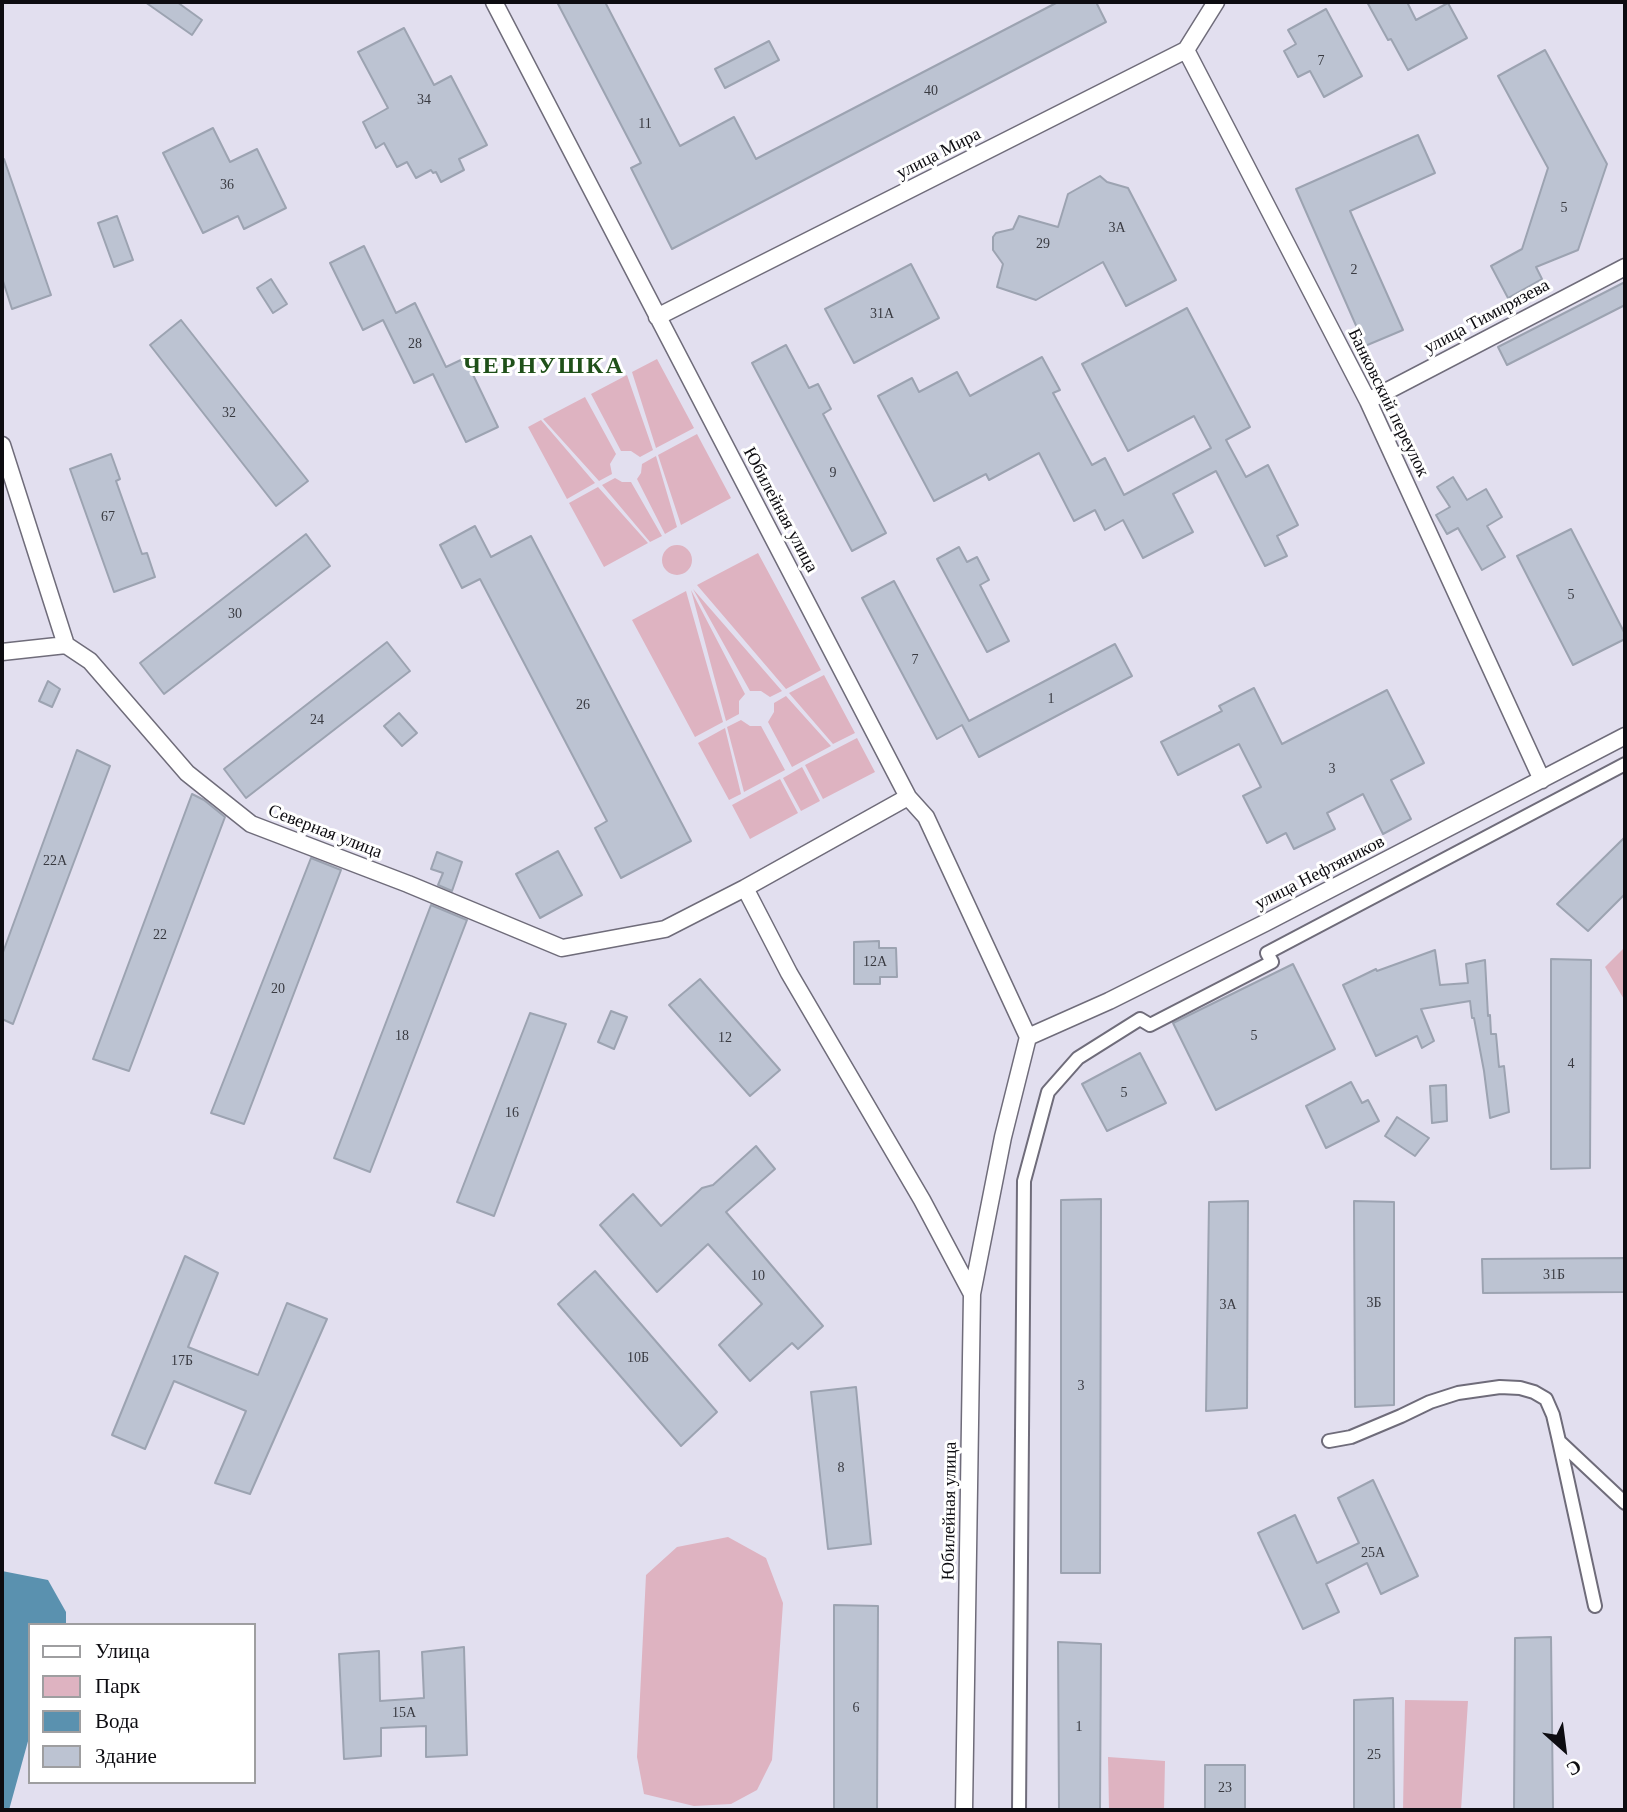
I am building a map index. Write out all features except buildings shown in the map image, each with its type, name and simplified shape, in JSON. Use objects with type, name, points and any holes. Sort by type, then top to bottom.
[{"type":"street","name":"Юбилейная улица","points":[[494,2],[908,797],[926,817],[1028,1037],[1009,1112],[972,1294],[964,1810]]},
{"type":"street","points":[[1186,50],[1216,2]]},
{"type":"street","name":"улица Мира","points":[[657,317],[1186,50]]},
{"type":"street","name":"Банковский переулок","points":[[1186,50],[1368,401],[1542,780]]},
{"type":"street","name":"улица Тимирязева","points":[[1368,401],[1625,267]]},
{"type":"street","points":[[2,445],[66,646],[2,653]]},
{"type":"street","name":"Северная улица","points":[[66,646],[89,661],[187,773],[251,824],[562,947],[665,929],[745,888],[908,797]]},
{"type":"street","name":"улица Нефтяников","points":[[1028,1037],[1144,984],[1625,736]]},
{"type":"street","points":[[1019,1810],[1024,1181],[1048,1092],[1078,1058],[1117,1032],[1140,1019],[1150,1025],[1272,962],[1267,953],[1625,764]]},
{"type":"street","points":[[745,888],[789,973],[922,1200],[972,1294]]},
{"type":"street","points":[[1329,1441],[1351,1437],[1430,1402],[1458,1393],[1500,1387],[1520,1388],[1546,1399],[1553,1415],[1595,1606]]},
{"type":"street","points":[[1559,1441],[1625,1503]]},
{"type":"green space","points":[[657,359],[694,428],[656,448],[632,372]]},
{"type":"green space","points":[[627,375],[653,450],[640,457],[631,451],[621,451],[591,394]]},
{"type":"green space","points":[[585,397],[616,454],[610,464],[612,474],[599,481],[543,419]]},
{"type":"green space","points":[[541,420],[595,483],[567,499],[528,427]]},
{"type":"green space","points":[[697,434],[731,498],[681,525],[658,455]]},
{"type":"green space","points":[[656,456],[677,527],[665,534],[637,479],[642,464]]},
{"type":"green space","points":[[615,478],[622,482],[631,482],[662,536],[650,542],[602,485]]},
{"type":"green space","points":[[598,487],[648,543],[604,567],[569,503]]},
{"type":"green space","points":[[677,545],[688,549],[692,560],[688,571],[677,575],[666,571],[662,560],[666,549]]},
{"type":"green space","points":[[758,553],[821,670],[786,689],[697,585]]},
{"type":"green space","points":[[693,589],[782,691],[770,697],[761,691],[750,691]]},
{"type":"green space","points":[[691,590],[745,694],[739,701],[739,714],[726,721]]},
{"type":"green space","points":[[686,591],[723,722],[695,737],[632,620]]},
{"type":"green space","points":[[824,675],[855,733],[833,744],[789,693]]},
{"type":"green space","points":[[786,696],[831,746],[792,767],[768,722],[774,712],[774,703]]},
{"type":"green space","points":[[741,720],[750,726],[761,726],[785,770],[744,792],[727,727]]},
{"type":"green space","points":[[725,728],[741,794],[729,800],[698,743]]},
{"type":"green space","points":[[857,738],[875,772],[823,799],[805,765]]},
{"type":"green space","points":[[802,767],[820,801],[801,811],[783,778]]},
{"type":"green space","points":[[780,779],[798,813],[750,839],[732,805]]},
{"type":"green space","points":[[1625,947],[1625,1001],[1605,967]]},
{"type":"green space","points":[[728,1537],[766,1558],[783,1603],[772,1760],[757,1790],[731,1804],[694,1806],[644,1794],[637,1757],[646,1575],[677,1547]]},
{"type":"green space","points":[[1405,1700],[1468,1701],[1461,1810],[1403,1810]]},
{"type":"green space","points":[[1108,1757],[1165,1761],[1164,1810],[1109,1810]]},
{"type":"water","points":[[2,1571],[48,1580],[66,1612],[66,1623],[28,1623],[28,1741],[9,1810],[2,1810]]},
{"type":"district","name":"ЧЕРНУШКА","points":[[544,367]]}]
